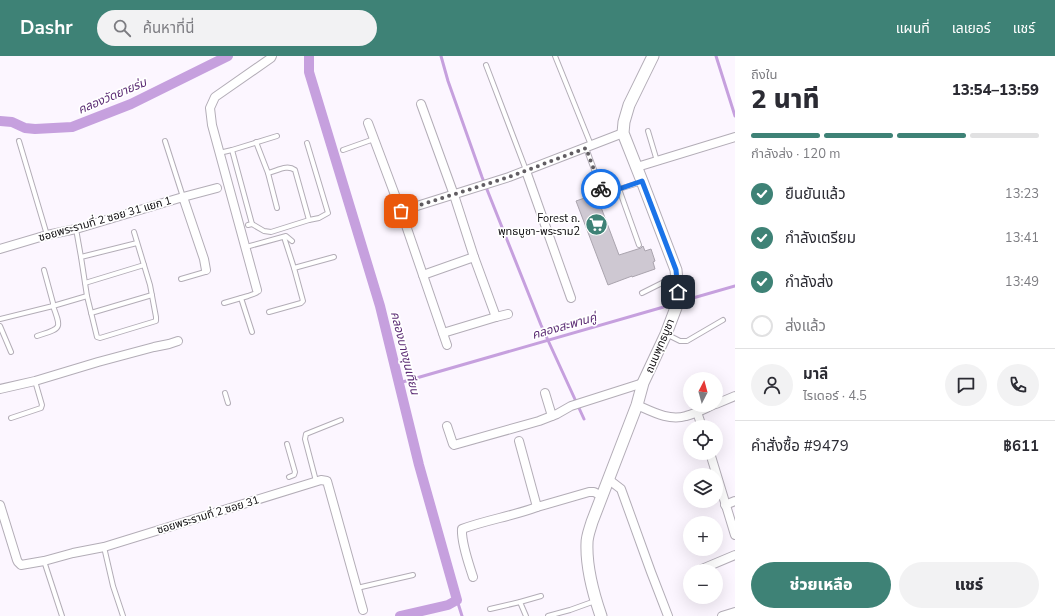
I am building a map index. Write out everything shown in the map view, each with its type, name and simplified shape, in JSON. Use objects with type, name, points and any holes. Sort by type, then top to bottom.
[{"type":"main road","points":[[623,133],[624,122],[629,106],[653,56]]},
{"type":"main road","name":"ถนนพุทธบูชา","points":[[601,616],[588,567],[587,542],[592,522],[637,405],[643,383],[666,334],[677,305],[678,292],[676,270],[623,133]]},
{"type":"street","points":[[257,290],[219,153],[212,125],[210,108],[215,97],[272,57]]},
{"type":"street","points":[[421,104],[496,317]]},
{"type":"street","points":[[368,123],[401,211],[446,345]]},
{"type":"street","points":[[401,211],[509,177],[623,133]]},
{"type":"street","points":[[636,167],[735,137]]},
{"type":"street","points":[[526,171],[571,298]]},
{"type":"street","points":[[183,197],[217,188]]},
{"type":"street","name":"ซอยพระรามที่ 2 ซอย 31 แยก 1","points":[[0,248],[47,235],[76,229],[183,197],[204,259],[206,270]]},
{"type":"street","points":[[423,275],[474,257]]},
{"type":"street","points":[[443,334],[508,314]]},
{"type":"street","points":[[0,389],[35,381],[98,362],[178,341]]},
{"type":"street","points":[[447,426],[454,445],[539,421],[571,406],[643,383]]},
{"type":"street","points":[[545,393],[552,416]]},
{"type":"street","points":[[723,401],[735,396]]},
{"type":"street","points":[[637,405],[665,417],[676,418],[697,412],[700,420]]},
{"type":"street","points":[[519,442],[537,507]]},
{"type":"street","points":[[712,460],[735,535]]},
{"type":"street","points":[[608,479],[621,489],[668,616]]},
{"type":"street","points":[[316,481],[327,481],[363,610]]},
{"type":"street","name":"ซอยพระรามที่ 2 ซอย 31","points":[[0,505],[18,562],[21,565],[44,561],[74,552],[104,547],[316,481]]},
{"type":"street","points":[[473,577],[465,553],[462,529],[589,492],[594,492],[602,496]]},
{"type":"street","points":[[725,505],[735,501]]},
{"type":"street","points":[[714,564],[735,555]]},
{"type":"street","points":[[722,616],[735,612]]},
{"type":"lane","points":[[555,56],[589,147],[602,191],[606,194],[612,193],[642,181]]},
{"type":"lane","points":[[486,65],[526,171]]},
{"type":"lane","points":[[648,131],[657,161]]},
{"type":"lane","points":[[219,153],[277,136]]},
{"type":"lane","points":[[343,150],[374,139]]},
{"type":"lane","points":[[19,141],[47,235]]},
{"type":"lane","points":[[165,141],[183,197]]},
{"type":"lane","points":[[256,142],[268,173],[277,208]]},
{"type":"lane","points":[[232,150],[250,225],[264,231],[271,232],[319,218],[328,213],[307,143]]},
{"type":"lane","points":[[268,173],[287,167],[295,170],[309,220]]},
{"type":"lane","points":[[619,189],[639,246]]},
{"type":"lane","points":[[76,229],[84,283],[97,337],[100,338],[156,321],[152,295],[134,232]]},
{"type":"lane","points":[[246,247],[286,236],[292,241]]},
{"type":"lane","points":[[268,312],[301,303],[303,300],[284,237]]},
{"type":"lane","points":[[81,257],[137,243]]},
{"type":"lane","points":[[294,268],[334,257]]},
{"type":"lane","points":[[84,283],[144,265]]},
{"type":"lane","points":[[37,336],[55,329],[58,326],[58,321],[44,270]]},
{"type":"lane","points":[[182,279],[205,272],[206,270]]},
{"type":"lane","points":[[642,293],[664,282],[677,280]]},
{"type":"lane","points":[[224,302],[254,294],[257,290]]},
{"type":"lane","points":[[91,313],[152,295]]},
{"type":"lane","points":[[0,319],[87,296]]},
{"type":"lane","points":[[241,298],[252,332]]},
{"type":"lane","points":[[666,334],[680,341],[687,341],[723,320]]},
{"type":"lane","points":[[0,326],[11,352]]},
{"type":"lane","points":[[11,418],[41,408],[42,405],[35,381]]},
{"type":"lane","points":[[225,393],[228,402]]},
{"type":"lane","points":[[316,481],[305,440],[306,434],[341,420]]},
{"type":"lane","points":[[287,444],[295,472],[294,475],[289,477]]},
{"type":"lane","points":[[104,547],[113,586],[123,616]]},
{"type":"lane","points":[[44,561],[62,616]]},
{"type":"lane","points":[[357,588],[413,575]]},
{"type":"lane","points":[[490,609],[541,596]]},
{"type":"lane","points":[[548,616],[596,601]]},
{"type":"lane","points":[[520,602],[526,616]]},
{"type":"building","name":"Forest ถ. พุทธบูชา-พระราม2","points":[[596,194],[619,255],[643,246],[645,251],[651,249],[655,261],[653,262],[655,269],[608,285],[576,201]]},
{"type":"waterway","name":"คลองวัดยายร่ม","points":[[0,121],[12,122],[25,128],[35,129],[72,127],[131,104],[228,56]]},
{"type":"waterway","name":"คลองบางขุนเทียน","points":[[309,56],[309,72],[380,306],[419,465],[457,600],[448,605],[400,616]]},
{"type":"waterway","points":[[441,56],[448,81],[482,177],[541,325],[584,419]]},
{"type":"waterway","points":[[716,56],[735,116]]},
{"type":"waterway","name":"คลองสะพานคู่","points":[[679,302],[735,286]]},
{"type":"waterway","name":"คลองสะพานคู่","points":[[399,383],[674,304]]},
{"type":"waterway","points":[[457,600],[462,616]]},
{"type":"way so far","points":[[401,211],[509,177],[586,148],[601,189]]},
{"type":"place","name":"Forest ถ. พุทธบูชา-พระราม2","points":[[596,224]]},
{"type":"route","points":[[601,189],[606,194],[612,193],[642,181],[676,270],[678,292]]}]
